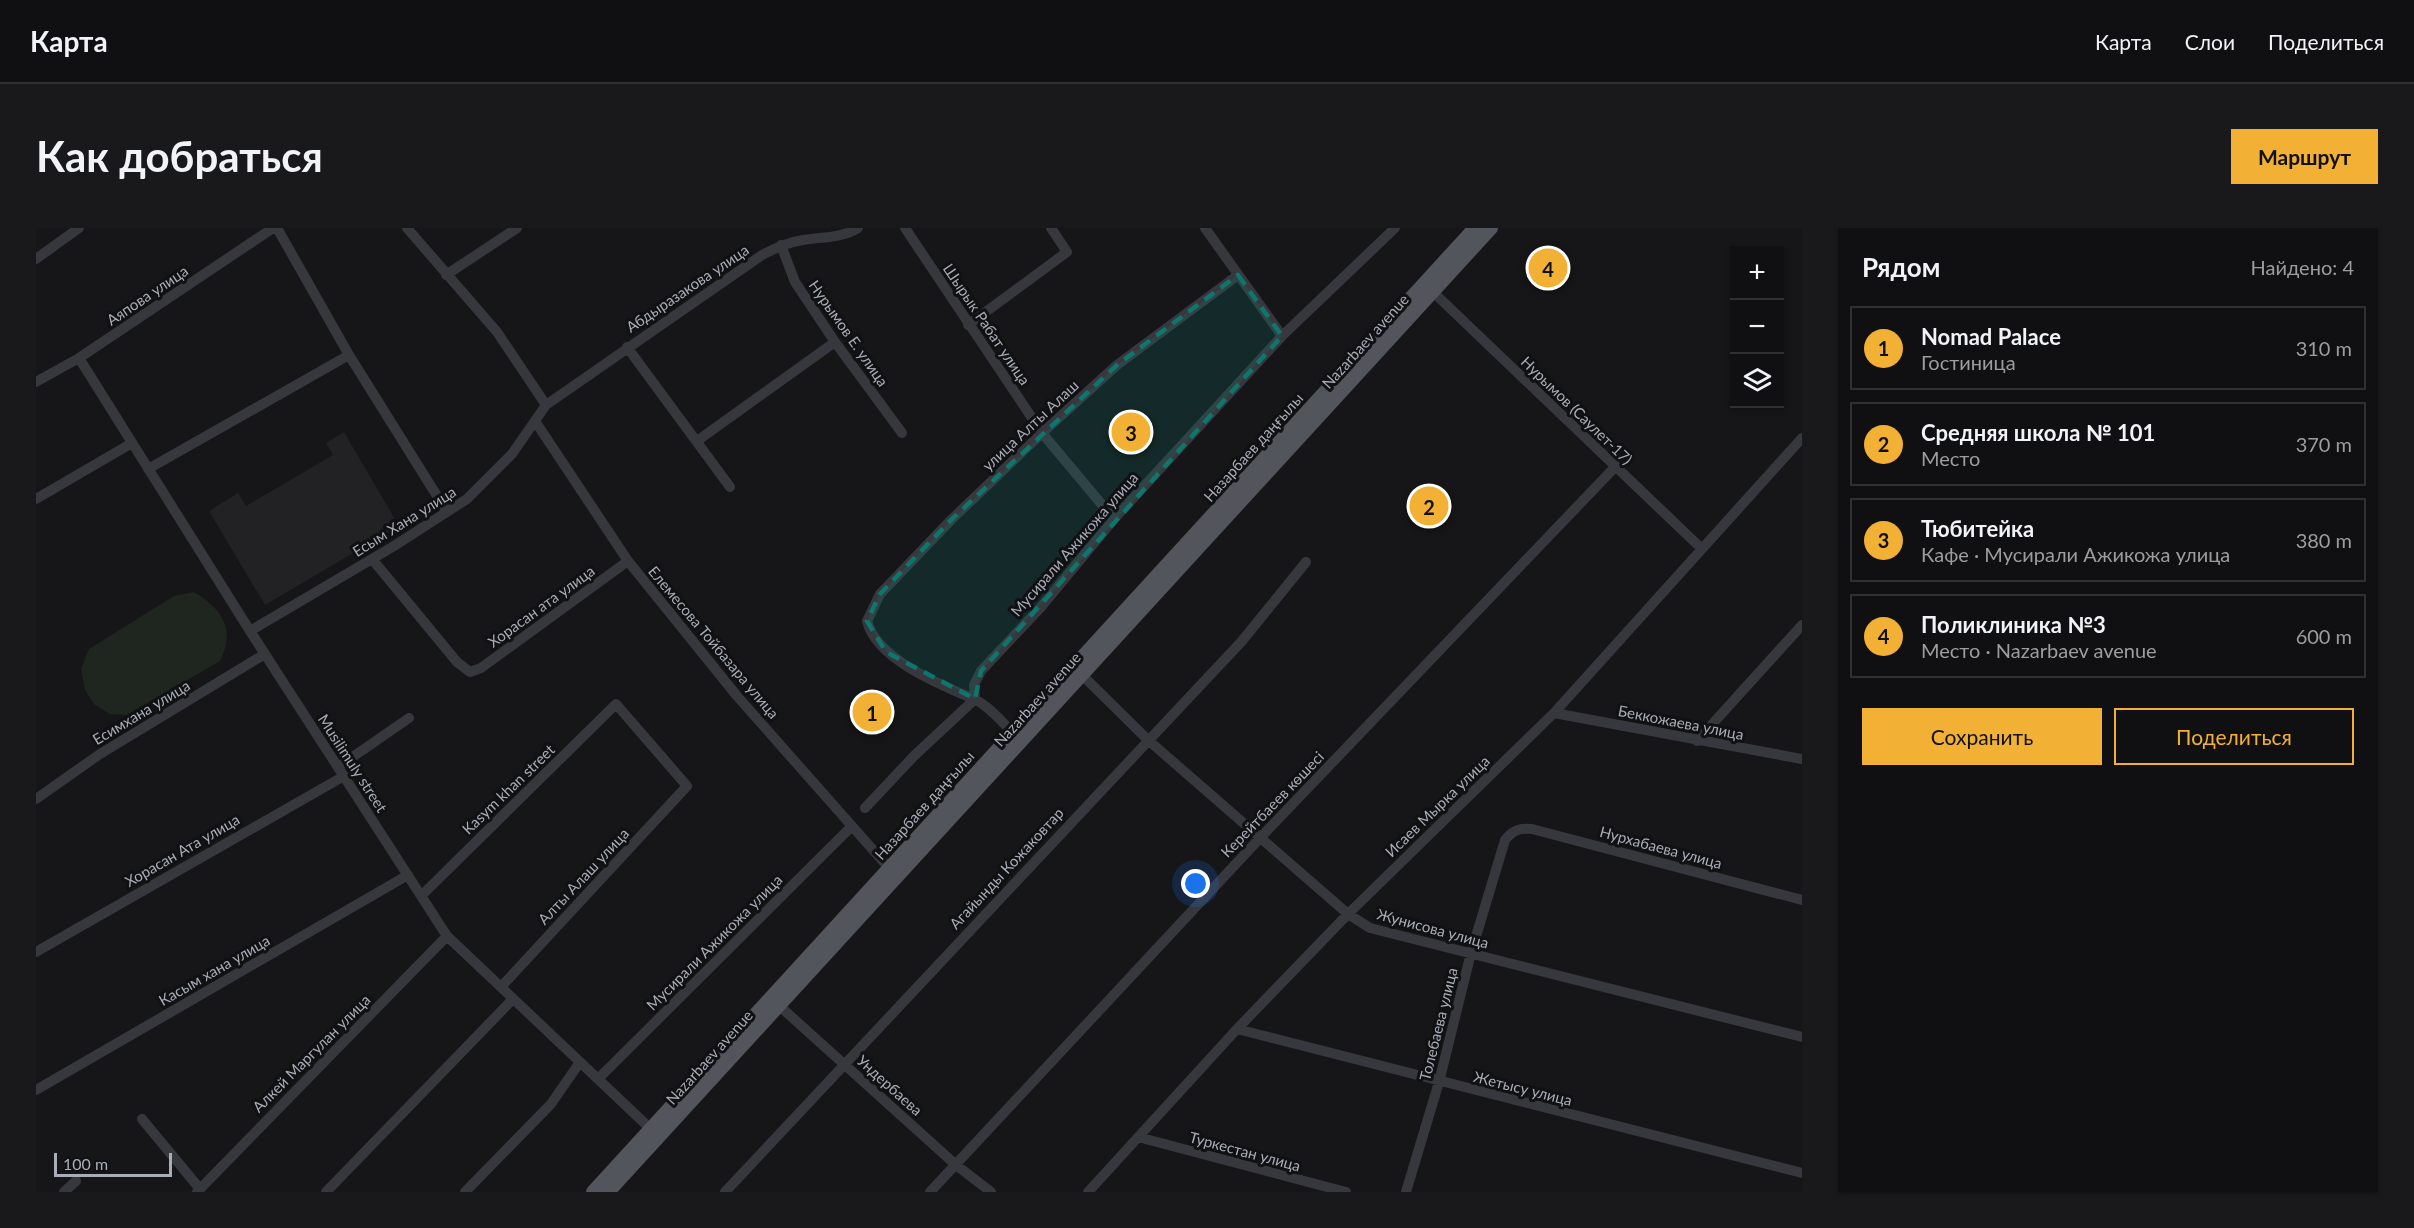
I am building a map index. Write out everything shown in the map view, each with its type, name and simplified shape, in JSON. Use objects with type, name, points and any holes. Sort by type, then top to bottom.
[{"type":"main road","name":"Назарбаев даңғылы","points":[[593,1192],[655,1132],[774,1002],[889,868],[1013,733],[1078,670],[1475,228]]},
{"type":"main road","name":"Nazarbaev avenue","points":[[774,1002],[1078,670],[1491,228]]},
{"type":"main road","points":[[608,1192],[655,1132]]},
{"type":"street","name":"Аяпова улица","points":[[36,382],[79,358],[273,228]]},
{"type":"street","points":[[277,228],[350,355],[447,512]]},
{"type":"street","points":[[407,228],[497,332],[546,405]]},
{"type":"street","points":[[446,275],[516,228]]},
{"type":"street","name":"Абдыразакова улица","points":[[546,405],[762,255],[782,245],[801,240],[830,237],[858,228]]},
{"type":"street","name":"Шырык Рабат улица","points":[[905,228],[1042,433],[1114,519]]},
{"type":"street","points":[[969,325],[1067,252],[1051,228]]},
{"type":"street","points":[[1205,228],[1282,336]]},
{"type":"street","name":"Мусирали Ажикожа улица","points":[[975,699],[974,686],[981,671],[1041,607],[1114,519],[1282,336],[1395,228]]},
{"type":"street","points":[[36,259],[73,230]]},
{"type":"street","name":"Нурымов Е. улица","points":[[782,245],[795,282],[835,342],[902,433]]},
{"type":"street","name":"улица Алты Алаш","points":[[975,699],[958,693],[886,652],[872,634],[867,621],[880,594],[951,520],[1117,365],[1238,275]]},
{"type":"street","name":"Нурымов (Саулет-17)","points":[[1432,291],[1702,549]]},
{"type":"street","points":[[698,441],[835,342]]},
{"type":"street","points":[[627,347],[698,441],[730,488]]},
{"type":"street","points":[[148,469],[350,355]]},
{"type":"street","name":"Musilimuly street","points":[[79,358],[250,631],[447,936],[655,1132]]},
{"type":"street","name":"Есым Хана улица","points":[[250,631],[372,559],[467,499],[512,454],[546,405]]},
{"type":"street","name":"Елемесова Тойбазара улица","points":[[535,421],[628,561],[737,696],[889,868]]},
{"type":"street","name":"Исаев Мырка улица","points":[[1089,1192],[1237,1029],[1348,914],[1554,712],[1802,438]]},
{"type":"street","points":[[36,499],[132,443]]},
{"type":"street","name":"Керейтбаеев көшесі","points":[[930,1192],[1260,838],[1616,466]]},
{"type":"street","name":"Хорасан ата улица","points":[[372,559],[457,662],[470,672],[481,668],[628,561]]},
{"type":"street","name":"Агайынды Кожаковтар","points":[[725,1192],[1242,641],[1306,562]]},
{"type":"street","points":[[1697,741],[1802,625]]},
{"type":"street","name":"Есимхана улица","points":[[36,799],[100,754],[265,654]]},
{"type":"street","name":"Жунисова улица","points":[[1078,670],[1148,740],[1348,914],[1370,928],[1802,1037]]},
{"type":"street","points":[[865,808],[914,756],[975,699],[1013,733]]},
{"type":"street","name":"Алты Алаш улица","points":[[501,987],[687,786],[616,704]]},
{"type":"street","name":"Kasym khan street","points":[[421,896],[616,704]]},
{"type":"street","name":"Беккожаева улица","points":[[1554,712],[1697,741],[1802,759]]},
{"type":"street","points":[[341,771],[409,718]]},
{"type":"street","name":"Хорасан Ата улица","points":[[36,951],[341,771]]},
{"type":"street","name":"Мусирали Ажикожа улица","points":[[598,1079],[852,826]]},
{"type":"street","name":"Нурхабаева улица","points":[[1512,831],[1521,828],[1532,829],[1802,900]]},
{"type":"street","name":"Толебаева улица","points":[[1406,1192],[1439,1082],[1471,953],[1505,840],[1512,831]]},
{"type":"street","name":"Касым хана улица","points":[[36,1090],[408,875]]},
{"type":"street","name":"Алкей Маргулан улица","points":[[198,1191],[447,936]]},
{"type":"street","points":[[326,1192],[513,999]]},
{"type":"street","name":"Ундербаева","points":[[774,1002],[956,1165],[991,1192]]},
{"type":"street","name":"Жетысу улица","points":[[1237,1029],[1802,1173]]},
{"type":"street","points":[[465,1192],[551,1104],[580,1062]]},
{"type":"street","points":[[142,1119],[198,1191]]},
{"type":"street","name":"Туркестан улица","points":[[1138,1137],[1346,1192]]},
{"type":"street","points":[[64,1192],[76,1181]]},
{"type":"highlighted area","points":[[1238,275],[1282,336],[981,671],[975,699],[886,652],[867,621],[880,594],[951,520],[1117,365]]},
{"type":"shaded area","points":[[344,432],[399,526],[265,605],[209,511],[238,493],[246,506],[333,455],[326,443]]},
{"type":"shaded area","points":[[194,592],[212,605],[223,621],[227,639],[220,661],[127,715],[110,714],[94,704],[85,690],[81,669],[89,649],[174,596]]},
{"type":"place","name":"Поликлиника №3","points":[[1548,268]]},
{"type":"place","name":"Тюбитейка","points":[[1131,432]]},
{"type":"place","name":"Средняя школа № 101","points":[[1429,506]]},
{"type":"place","name":"Nomad Palace","points":[[872,712]]}]
